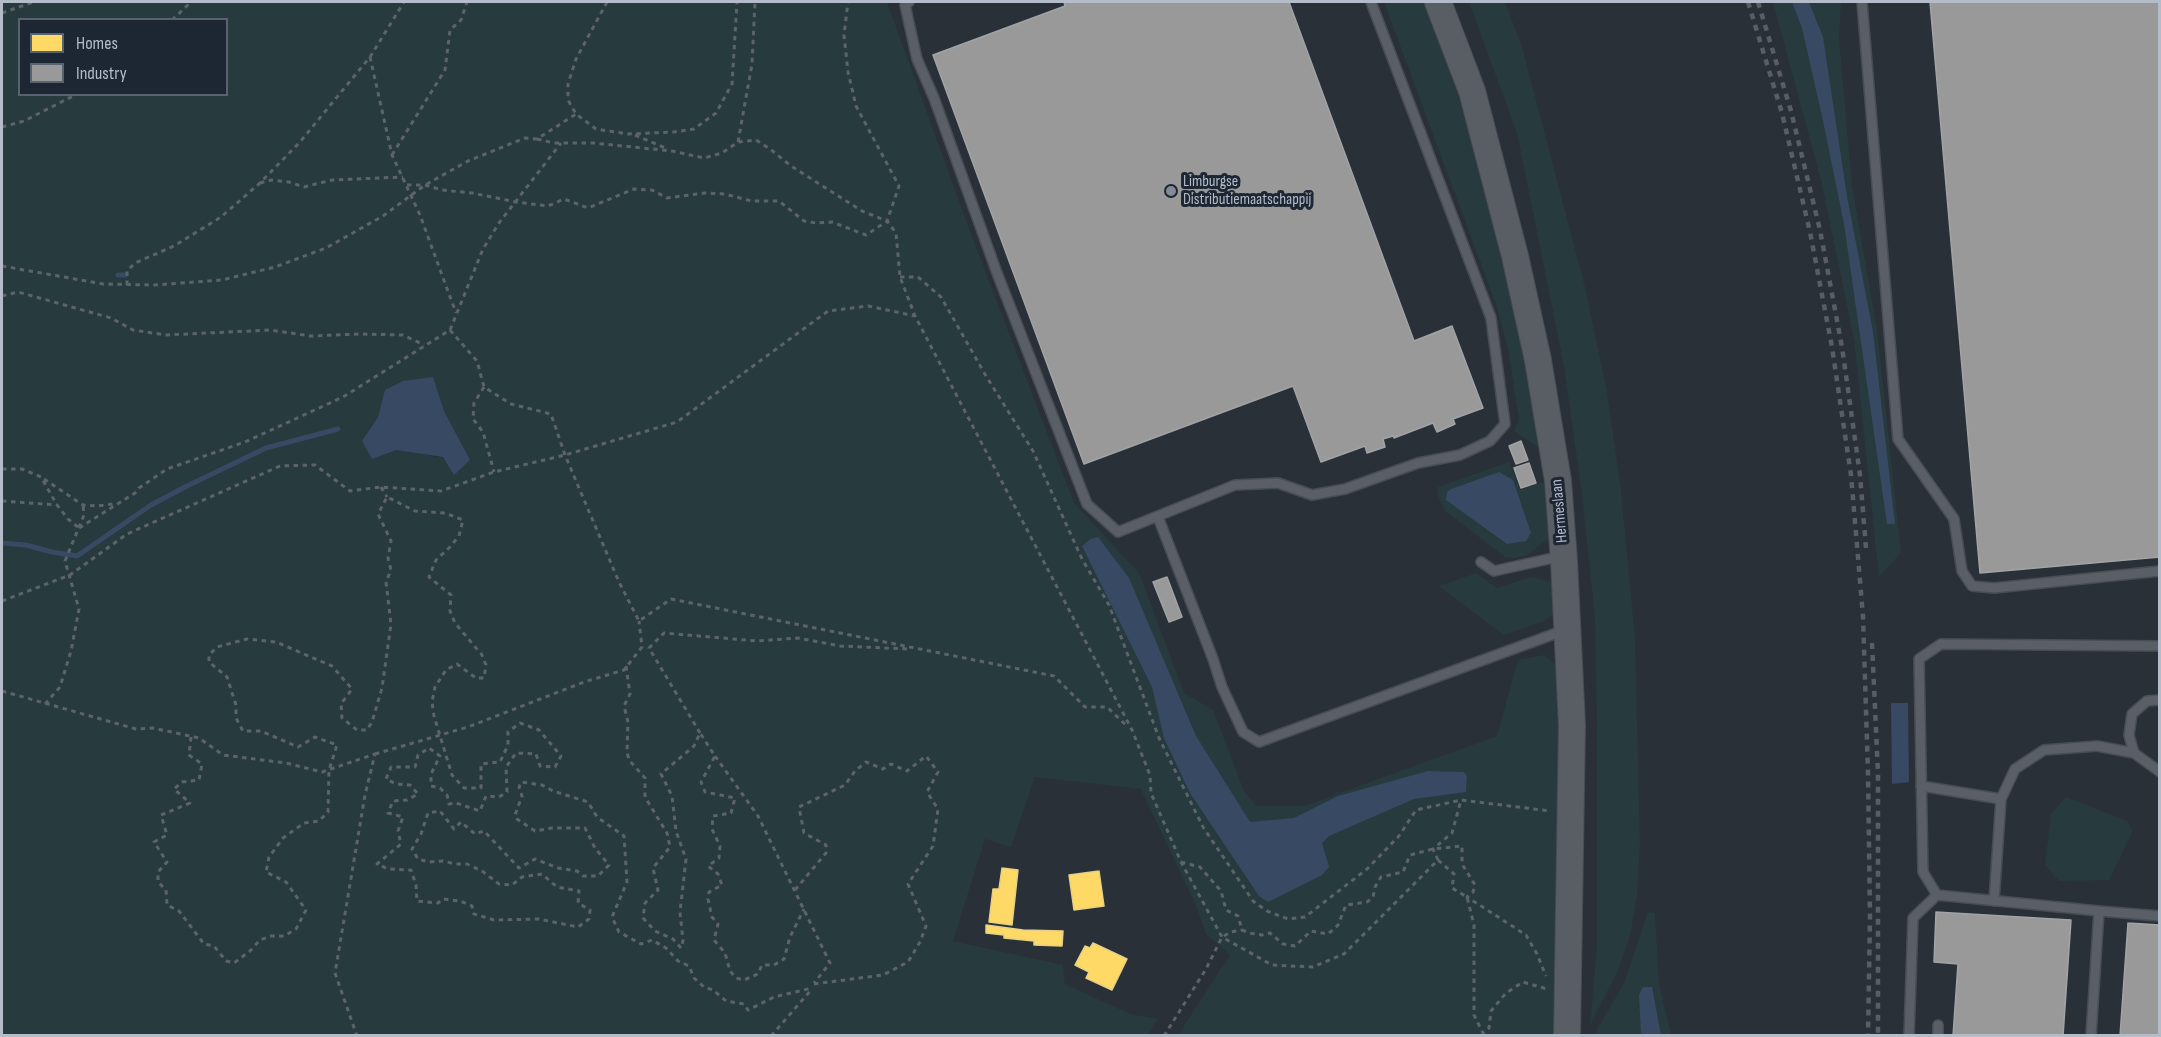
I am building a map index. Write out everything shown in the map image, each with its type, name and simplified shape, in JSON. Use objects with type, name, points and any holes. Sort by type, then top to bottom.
[{"type":"street","name":"Hermeslaan","points":[[1438,2],[1472,92],[1515,256],[1538,360],[1558,481],[1572,725],[1567,1035]]},
{"type":"lane","points":[[909,2],[905,5],[917,58],[934,98],[997,273],[1087,504],[1118,532],[1235,485],[1278,483],[1312,495],[1345,489],[1418,463],[1460,455],[1490,441],[1505,424],[1491,318],[1371,2]]},
{"type":"lane","points":[[1862,2],[1898,439],[1954,519],[1962,571],[1972,586],[1994,588],[2160,571]]},
{"type":"lane","points":[[1158,517],[1222,687],[1243,732],[1259,742],[1567,629]]},
{"type":"lane","points":[[1481,562],[1494,571],[1564,556]]},
{"type":"lane","points":[[1937,895],[1923,872],[1919,659],[1941,644],[2160,646]]},
{"type":"lane","points":[[2134,753],[2129,735],[2132,714],[2146,701],[2160,700]]},
{"type":"lane","points":[[1994,901],[2001,799],[2015,769],[2044,750],[2097,746],[2134,753],[2160,772]]},
{"type":"lane","points":[[1921,786],[2001,799]]},
{"type":"lane","points":[[1909,1035],[1913,918],[1937,895],[2160,916]]},
{"type":"lane","points":[[2091,1035],[2099,911]]},
{"type":"path","points":[[2,13],[33,2]]},
{"type":"path","points":[[174,18],[190,2]]},
{"type":"path","points":[[127,285],[127,271],[135,263],[174,246],[221,217],[260,183],[300,142],[370,57],[404,2]]},
{"type":"path","points":[[392,155],[445,70],[450,30],[461,20],[468,2]]},
{"type":"path","points":[[607,2],[576,59],[568,84],[568,100],[576,114],[596,129],[633,134],[694,129],[716,113],[732,84],[737,2]]},
{"type":"path","points":[[738,142],[752,64],[755,2]]},
{"type":"path","points":[[407,185],[424,185],[548,206],[564,199],[588,208],[634,189],[652,190],[667,198],[705,193],[725,194],[751,201],[779,201],[804,221],[832,222],[866,235],[887,221],[899,186],[856,106],[848,72],[844,35],[848,2]]},
{"type":"path","points":[[370,57],[392,155],[420,215],[457,315]]},
{"type":"path","points":[[2,127],[24,121],[73,96]]},
{"type":"path","points":[[537,140],[576,114]]},
{"type":"path","points":[[633,134],[672,151]]},
{"type":"path","points":[[2,266],[103,284],[154,285],[222,280],[275,267],[326,248],[383,216],[424,185],[468,161],[525,138],[561,143],[593,143],[672,151],[704,158],[722,153],[738,142],[756,140],[791,166],[861,211],[887,221],[896,233],[900,277],[915,316],[1132,730],[1149,775],[1151,793],[1181,862],[1222,938],[1272,965],[1313,967],[1344,954],[1438,860]]},
{"type":"path","points":[[79,528],[135,493],[167,469],[245,442],[343,397],[450,330],[483,249],[499,223],[561,143]]},
{"type":"path","points":[[260,183],[271,180],[304,187],[332,180],[403,177]]},
{"type":"path","points":[[900,277],[918,277],[941,297],[986,376],[1033,451],[1083,559],[1109,605],[1159,738],[1203,827],[1253,901],[1267,911],[1288,919],[1305,917],[1367,869],[1399,836],[1416,810],[1461,800],[1570,814]]},
{"type":"path","points":[[2,296],[18,292],[111,318],[133,330],[166,335],[270,330],[311,336],[403,335],[425,345]]},
{"type":"path","points":[[2,600],[70,575],[127,534],[280,466],[315,465],[350,491],[381,487],[441,491],[494,472],[565,455],[677,422],[828,310],[868,306],[915,316]]},
{"type":"path","points":[[2,691],[136,729],[153,728],[199,738],[223,755],[286,763],[322,772],[468,727],[584,682],[624,670],[642,647],[639,621],[619,582],[565,455],[551,414],[512,404],[484,387],[477,361],[450,330]]},
{"type":"path","points":[[484,387],[474,403],[473,419],[483,432],[494,472]]},
{"type":"path","points":[[2,469],[22,469],[41,477],[83,505],[115,504]]},
{"type":"path","points":[[41,477],[57,505],[79,528]]},
{"type":"path","points":[[381,487],[387,497],[415,511],[445,513],[463,520],[459,536],[436,560],[429,577],[451,595],[450,611],[455,623],[482,655],[486,665],[484,678],[471,676],[457,664],[446,670],[435,687],[432,702],[452,775],[464,788],[481,788],[481,764],[500,762],[508,745],[508,732],[520,723],[539,730],[561,756],[555,767],[540,766],[536,754],[516,753],[506,767],[507,792],[499,797],[486,796],[480,811],[456,802],[448,804],[447,795],[440,788],[431,786],[431,774],[440,756],[429,748],[418,755],[415,767],[391,767],[386,779],[396,784],[410,784],[418,794],[407,800],[393,801],[388,813],[403,817],[398,831],[401,844],[378,864],[388,869],[411,870],[416,885],[417,901],[438,903],[443,899],[460,901],[472,906],[474,914],[494,920],[539,919],[578,927],[589,919],[590,910],[578,903],[579,891],[557,887],[542,874],[522,877],[512,885],[499,884],[482,871],[467,864],[429,862],[418,859],[412,849],[421,834],[428,813],[440,811],[454,829],[462,822],[475,834],[484,831],[519,868],[535,859],[583,876],[598,876],[609,865],[595,848],[585,828],[552,828],[535,831],[517,819],[515,815],[522,796],[519,787],[521,782],[542,785],[553,791],[588,802],[597,817],[624,836],[627,882],[612,917],[619,932],[641,944],[652,940],[666,948],[678,961],[689,966],[694,978],[704,987],[713,990],[726,1000],[744,1004],[748,1010],[774,997],[813,986],[883,975],[908,962],[926,926],[908,884],[933,846],[938,809],[927,792],[938,772],[926,756],[907,771],[891,764],[883,769],[866,762],[855,771],[845,785],[800,807],[804,833],[826,845],[826,853],[795,890]]},
{"type":"path","points":[[191,737],[189,755],[202,764],[199,780],[182,782],[174,789],[190,803],[161,815],[167,835],[154,842],[167,862],[158,872],[158,882],[166,890],[167,904],[179,911],[204,944],[214,946],[226,961],[234,963],[250,951],[260,939],[284,936],[296,929],[306,910],[286,882],[266,872],[269,857],[284,838],[304,823],[319,821],[328,812],[329,770],[337,745],[315,737],[298,747],[261,731],[243,731],[236,718],[236,705],[227,677],[209,662],[209,655],[217,647],[248,639],[276,642],[332,666],[352,689],[341,704],[342,718],[357,730],[367,730],[372,722],[382,688],[390,624],[386,582],[391,570],[388,558],[391,541],[378,514],[387,497]]},
{"type":"path","points":[[2,501],[57,505]]},
{"type":"path","points":[[45,704],[60,687],[75,630],[79,609],[65,561],[84,515],[83,505]]},
{"type":"path","points":[[639,621],[671,599],[1054,676],[1085,706],[1107,707],[1132,730]]},
{"type":"path","points":[[649,648],[664,633],[757,640],[798,638],[840,646],[920,649]]},
{"type":"path","points":[[642,647],[649,648]]},
{"type":"path","points":[[649,648],[700,733],[758,816],[830,963],[771,1035]]},
{"type":"path","points":[[626,666],[630,694],[624,706],[628,722],[627,752],[629,760],[645,778],[645,797],[667,833],[670,847],[653,868],[658,890],[645,903],[643,918],[655,931],[674,939],[681,948],[683,940],[680,912],[686,859],[676,831],[672,796],[661,774],[694,746],[700,733]]},
{"type":"path","points":[[357,1035],[335,973],[365,795],[375,754]]},
{"type":"path","points":[[715,756],[701,782],[705,792],[735,798],[730,813],[713,816],[712,829],[720,846],[719,858],[708,866],[718,874],[722,885],[710,892],[708,899],[712,917],[718,924],[714,940],[725,953],[730,971],[736,978],[744,980],[758,974],[762,965],[774,965],[784,959],[789,937],[804,909]]},
{"type":"path","points":[[1433,849],[1452,833],[1461,800]]},
{"type":"path","points":[[1164,1035],[1206,969],[1222,938],[1231,932],[1242,930],[1262,935],[1270,933],[1283,944],[1295,945],[1311,931],[1328,934],[1338,925],[1346,905],[1367,902],[1373,897],[1375,887],[1381,877],[1403,872],[1410,855],[1433,849],[1462,846],[1462,864],[1475,885],[1473,892],[1467,897]]},
{"type":"path","points":[[1433,849],[1438,860],[1454,874],[1452,888],[1467,897],[1526,936],[1537,954],[1551,990],[1523,982],[1506,993],[1491,1011],[1489,1028],[1483,1033],[1474,1015],[1474,925],[1467,897]]},
{"type":"path","points":[[1181,862],[1200,867],[1221,891],[1226,910],[1238,916],[1242,930]]},
{"type":"green space","points":[[2,2],[887,2],[968,226],[1074,503],[1139,573],[1184,693],[1213,710],[1244,791],[1256,806],[1304,806],[1497,736],[1518,660],[1544,655],[1555,664],[1561,681],[1557,986],[1553,997],[1553,1035],[1178,1035],[1230,955],[1206,934],[1197,908],[1141,789],[1035,777],[1011,847],[985,839],[953,941],[1063,965],[1065,984],[1130,1014],[1158,1019],[1148,1035],[2,1035]],"holes":[[[433,378],[444,411],[470,460],[436,457],[362,441],[378,417]]]},
{"type":"green space","points":[[1384,2],[1426,2],[1442,46],[1481,167],[1526,367],[1539,448],[1514,431],[1519,420],[1508,348],[1497,307]]},
{"type":"green space","points":[[1469,2],[1505,2],[1522,47],[1585,287],[1607,392],[1621,491],[1635,638],[1640,843],[1637,896],[1630,936],[1618,970],[1590,1025],[1597,946],[1597,723],[1595,617],[1582,495],[1564,366],[1517,133]]},
{"type":"green space","points":[[1773,2],[1841,2],[1839,38],[1852,186],[1877,330],[1901,553],[1879,577],[1854,339],[1821,180]]},
{"type":"green space","points":[[1509,462],[1520,490],[1544,482],[1552,536],[1527,555],[1515,558],[1505,557],[1445,511],[1437,494],[1438,487]]},
{"type":"green space","points":[[1476,573],[1497,588],[1531,577],[1551,582],[1558,594],[1559,610],[1544,621],[1504,635],[1439,586]]},
{"type":"green space","points":[[2066,797],[2127,821],[2133,831],[2109,880],[2059,881],[2045,865],[2051,814]]},
{"type":"green space","points":[[1648,912],[1655,913],[1659,984],[1671,1035],[1599,1035],[1596,1032],[1624,983]]},
{"type":"water","points":[[1792,2],[1809,2],[1823,37],[1847,196],[1873,332],[1895,524],[1887,524],[1844,224],[1802,28]]},
{"type":"water","points":[[433,377],[444,411],[470,460],[454,475],[443,457],[396,450],[372,459],[362,441],[378,417],[385,390],[403,381]]},
{"type":"water","points":[[1499,472],[1513,480],[1531,533],[1526,541],[1507,544],[1446,500],[1447,492],[1451,489]]},
{"type":"water","points":[[1098,537],[1129,578],[1196,736],[1250,822],[1294,818],[1338,796],[1428,771],[1464,772],[1467,776],[1466,792],[1414,799],[1329,836],[1322,843],[1329,867],[1322,875],[1268,902],[1259,896],[1190,793],[1164,738],[1152,687],[1082,546]]},
{"type":"water","points":[[1891,703],[1908,703],[1909,782],[1892,784]]},
{"type":"water","points":[[1643,987],[1652,987],[1661,1035],[1641,1035],[1639,995]]},
{"type":"building: Homes","points":[[1002,868],[1018,870],[1012,925],[989,922],[993,889],[999,889]]},
{"type":"building: Homes","points":[[1099,871],[1104,906],[1074,910],[1069,875]]},
{"type":"building: Homes","points":[[986,925],[1023,930],[1063,931],[1062,946],[1034,945],[1034,941],[1004,938],[1004,935],[986,933]]},
{"type":"building: Homes","points":[[1093,943],[1127,959],[1112,990],[1086,978],[1089,972],[1075,965],[1085,946],[1090,948]]},
{"type":"building: Industry","name":"Limburgse Distributiemaatschappij","points":[[1064,2],[1289,2],[1414,341],[1452,326],[1483,408],[1453,419],[1455,424],[1437,432],[1433,423],[1394,438],[1393,436],[1383,439],[1385,447],[1367,453],[1365,446],[1321,462],[1293,386],[1084,464],[933,55],[1065,6]]},
{"type":"building: Industry","points":[[1930,2],[2160,2],[2160,557],[1980,573]]},
{"type":"building: Industry","points":[[1521,441],[1528,460],[1516,464],[1509,446]]},
{"type":"building: Industry","points":[[1529,463],[1536,483],[1521,488],[1514,468]]},
{"type":"building: Industry","points":[[1167,577],[1182,617],[1169,622],[1153,582]]},
{"type":"building: Industry","points":[[1936,912],[2071,920],[2063,1036],[1953,1036],[1958,964],[1934,962]]},
{"type":"building: Industry","points":[[2128,923],[2160,925],[2160,1036],[2120,1036]]},
{"type":"waterway","points":[[118,275],[125,275]]},
{"type":"waterway","points":[[2,543],[26,545],[77,556],[151,505],[187,486],[266,448],[338,429]]},
{"type":"railway","points":[[1748,2],[1782,113],[1810,232],[1832,347],[1851,475],[1863,616],[1868,773],[1870,916],[1868,1036]]},
{"type":"railway","points":[[1758,2],[1791,111],[1820,230],[1842,347],[1860,475],[1866,548]]},
{"type":"railway","points":[[1872,643],[1878,773],[1878,1036]]},
{"type":"place","name":"Limburgse Distributiemaatschappij","points":[[1171,191]]}]
